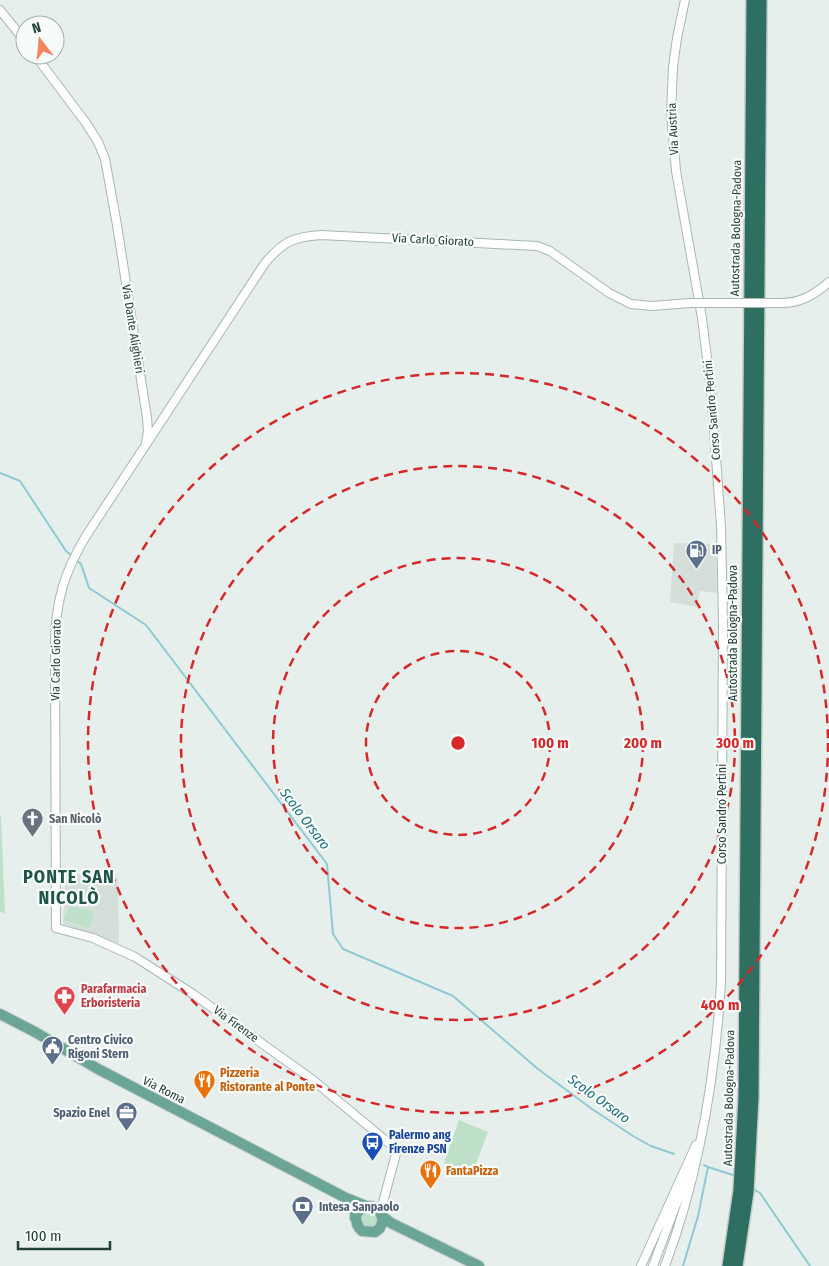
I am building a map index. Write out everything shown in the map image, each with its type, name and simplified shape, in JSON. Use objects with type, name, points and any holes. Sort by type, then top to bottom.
[{"type":"highway","name":"Autostrada Bologna-Padova","points":[[728,1266],[739,1190],[744,1097],[752,0]]},
{"type":"highway","name":"Autostrada Bologna-Padova","points":[[737,1266],[748,1192],[753,1097],[761,0]]},
{"type":"main road","name":"Via Roma","points":[[0,1014],[98,1069],[346,1198],[369,1206]]},
{"type":"main road","points":[[346,1198],[354,1211],[357,1226],[362,1231],[372,1233],[392,1228],[402,1228]]},
{"type":"main road","points":[[356,1218],[359,1210],[369,1206],[379,1210],[391,1223],[480,1266]]},
{"type":"main road","points":[[377,1231],[382,1224],[382,1215]]},
{"type":"street","name":"Via Austria","points":[[685,0],[672,67],[671,113],[676,171],[692,257]]},
{"type":"street","points":[[0,10],[15,29]]},
{"type":"street","name":"Via Dante Alighieri","points":[[43,65],[75,106],[98,142],[105,159],[147,418],[148,431],[142,450]]},
{"type":"street","name":"Via Carlo Giorato","points":[[56,928],[56,622],[61,591],[76,554],[142,450],[163,421],[265,263],[285,242],[300,237],[320,235],[537,246],[550,251],[609,293],[631,304],[652,306],[690,303],[795,302],[806,299],[829,282]]},
{"type":"street","name":"Corso Sandro Pertini","points":[[665,1266],[686,1205],[707,1112],[714,1066],[721,983],[723,623],[721,526],[711,390],[692,257]]},
{"type":"street","points":[[147,418],[153,423],[163,421]]},
{"type":"street","name":"Via Carlo Giorato","points":[[148,431],[163,421]]},
{"type":"street","name":"Via Firenze","points":[[56,928],[93,938],[135,957],[193,994],[313,1080],[397,1150],[383,1200]]},
{"type":"street","name":"Corso Sandro Pertini","points":[[642,1266],[702,1132]]},
{"type":"street","name":"Corso Sandro Pertini","points":[[653,1266],[702,1132]]},
{"type":"street","points":[[369,1206],[383,1200],[382,1215]]},
{"type":"shaded area","points":[[674,543],[710,544],[716,550],[717,593],[700,591],[697,607],[670,602]]},
{"type":"shaded area","points":[[66,873],[118,878],[119,944],[63,924]]},
{"type":"green space","points":[[1,816],[5,913],[0,912]]},
{"type":"green space","points":[[69,905],[94,912],[89,928],[64,920]]},
{"type":"green space","points":[[459,1120],[488,1132],[472,1174],[444,1163]]},
{"type":"green space","points":[[366,1212],[372,1212],[377,1217],[375,1226],[366,1228],[361,1223],[361,1217]]},
{"type":"waterway","name":"Scolo Orsaro","points":[[0,473],[20,481],[66,551],[72,556]]},
{"type":"waterway","name":"Scolo Orsaro","points":[[75,559],[81,564],[89,588],[146,625],[327,864],[333,934],[343,949],[453,996],[538,1069],[592,1109],[651,1146],[674,1154]]},
{"type":"waterway","name":"Scolo Orsaro","points":[[683,1266],[698,1216],[708,1167],[704,1165]]},
{"type":"waterway","points":[[708,1167],[733,1175]]},
{"type":"waterway","points":[[755,1190],[760,1193],[810,1266]]},
{"type":"place","name":"IP","points":[[696,569]]},
{"type":"place","name":"San Nicolò","points":[[33,838]]},
{"type":"place","name":"Parafarmacia Erboristeria","points":[[65,1015]]},
{"type":"place","name":"Centro Civico Rigoni Stern","points":[[52,1066]]},
{"type":"place","name":"Pizzeria Ristorante al Ponte","points":[[204,1099]]},
{"type":"place","name":"Spazio Enel","points":[[126,1132]]},
{"type":"place","name":"Palermo ang Firenze PSN","points":[[373,1161]]},
{"type":"place","name":"FantaPizza","points":[[430,1190]]},
{"type":"place","name":"Intesa Sanpaolo","points":[[303,1226]]},
{"type":"district","name":"PONTE SAN NICOLÒ","points":[[69,888]]}]
